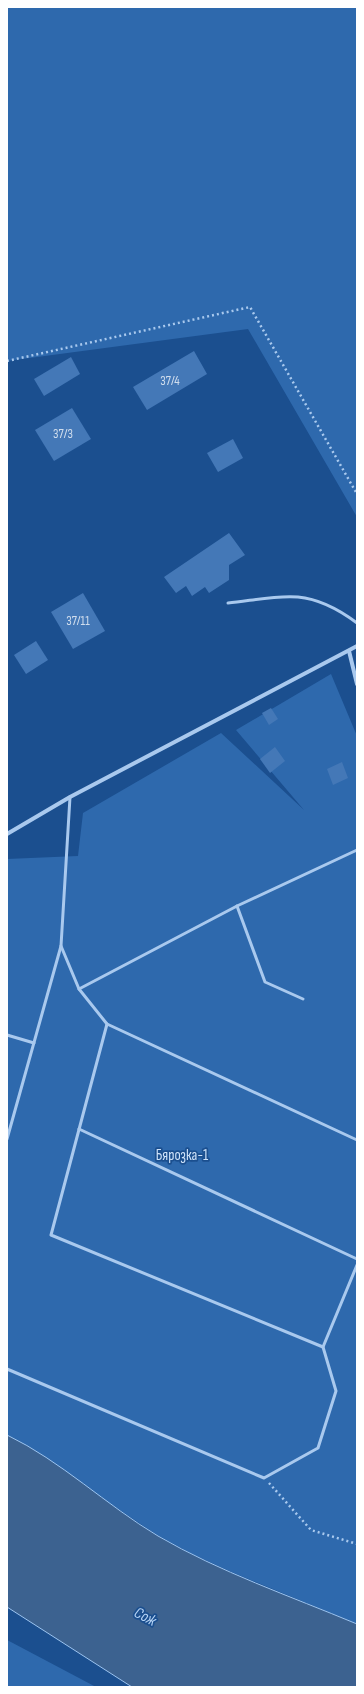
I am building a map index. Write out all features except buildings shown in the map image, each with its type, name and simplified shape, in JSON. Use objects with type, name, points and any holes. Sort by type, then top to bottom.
[{"type":"street","points":[[7,834],[70,797],[357,646]]},
{"type":"street","points":[[349,651],[357,684]]},
{"type":"lane","points":[[228,603],[298,597],[315,601],[345,614],[357,623]]},
{"type":"lane","points":[[7,1139],[61,946],[70,797]]},
{"type":"lane","points":[[79,989],[237,906],[357,850]]},
{"type":"lane","points":[[237,906],[265,982],[303,999]]},
{"type":"lane","points":[[61,946],[79,989],[107,1024],[357,1140]]},
{"type":"lane","points":[[107,1024],[51,1235],[323,1347]]},
{"type":"lane","points":[[7,1035],[34,1043]]},
{"type":"lane","points":[[79,1129],[357,1259]]},
{"type":"lane","points":[[7,1369],[264,1478],[318,1448],[336,1391],[323,1347],[357,1265]]},
{"type":"path","points":[[7,362],[250,307],[357,494]]},
{"type":"path","points":[[264,1478],[311,1530],[357,1544]]},
{"type":"green space","points":[[7,7],[357,7],[357,517],[248,329],[7,361]]},
{"type":"green space","name":"Бярозка-1","points":[[331,674],[357,736],[357,1624],[229,1571],[190,1553],[157,1535],[7,1435],[7,859],[78,856],[83,813],[221,733],[304,810],[236,730]]},
{"type":"green space","points":[[7,1640],[9,1641],[96,1687],[7,1687]]},
{"type":"water","name":"Сож","points":[[7,1435],[46,1457],[139,1524],[182,1549],[256,1583],[357,1624],[357,1687],[132,1687],[7,1607]]}]
